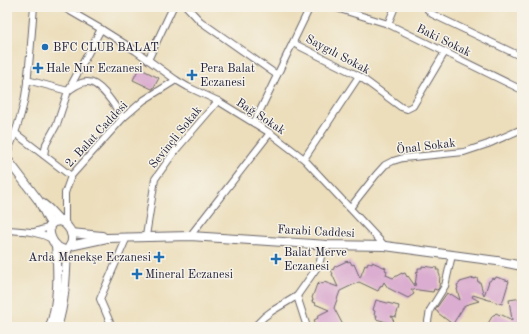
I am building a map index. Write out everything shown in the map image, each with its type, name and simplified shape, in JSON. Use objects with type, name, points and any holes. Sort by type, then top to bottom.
[{"type":"main road","points":[[7,159],[39,201],[51,226],[50,234],[60,249],[107,238]]},
{"type":"main road","points":[[39,201],[69,228],[71,233],[72,243],[69,248],[57,327]]},
{"type":"main road","points":[[51,226],[54,222],[62,222]]},
{"type":"main road","points":[[71,233],[100,235],[107,238]]},
{"type":"main road","name":"Farabi Caddesi","points":[[107,238],[190,236],[356,246],[385,246],[497,261],[522,266]]},
{"type":"main road","points":[[50,327],[56,302],[57,264],[54,242]]},
{"type":"street","points":[[7,154],[15,133],[24,101],[34,7]]},
{"type":"street","name":"Bağ Sokak","points":[[63,7],[148,60],[176,80],[218,101],[270,133],[304,159],[385,246]]},
{"type":"street","points":[[148,60],[174,7]]},
{"type":"street","points":[[187,7],[200,21],[277,75]]},
{"type":"street","points":[[254,123],[310,7]]},
{"type":"street","name":"Baki Sokak","points":[[333,7],[388,24],[522,90]]},
{"type":"street","points":[[388,24],[395,7]]},
{"type":"street","points":[[429,7],[428,10],[432,14],[522,57]]},
{"type":"street","points":[[44,155],[46,144],[57,124],[68,91],[100,29]]},
{"type":"street","name":"Saygılı Sokak","points":[[293,43],[359,76],[401,107],[407,109],[413,106],[445,52]]},
{"type":"street","points":[[304,159],[359,76]]},
{"type":"street","points":[[27,80],[68,91],[82,83],[89,81],[99,86],[123,118]]},
{"type":"street","name":"2. Balat Caddesi","points":[[62,222],[65,193],[71,176],[123,118],[144,100],[176,80]]},
{"type":"street","name":"Sevinçli Sokak","points":[[146,236],[155,179],[175,151],[218,101]]},
{"type":"street","name":"Önal Sokak","points":[[350,208],[385,165],[393,161],[403,158],[464,152],[488,144],[522,129]]},
{"type":"street","points":[[15,133],[71,176]]},
{"type":"street","points":[[190,236],[270,133]]},
{"type":"street","points":[[34,232],[51,226]]},
{"type":"street","points":[[7,230],[34,232],[54,242]]},
{"type":"street","points":[[112,327],[100,299],[127,237]]},
{"type":"street","points":[[254,327],[272,311],[297,296],[318,266],[324,244]]},
{"type":"street","points":[[427,327],[430,310],[445,286],[452,255]]},
{"type":"street","points":[[297,296],[307,327]]},
{"type":"building","points":[[139,68],[159,78],[153,89],[133,80]]},
{"type":"building","points":[[347,261],[350,261],[352,265],[354,264],[360,278],[365,265],[367,266],[368,262],[372,264],[372,262],[386,268],[386,275],[393,278],[405,273],[415,286],[418,268],[422,268],[422,266],[437,268],[436,270],[439,270],[440,275],[439,288],[437,290],[434,289],[433,292],[411,289],[414,294],[408,298],[388,288],[384,282],[378,291],[359,282],[340,291],[334,308],[344,327],[316,327],[314,320],[318,318],[317,316],[329,310],[312,302],[317,284],[318,285],[319,282],[323,284],[324,282],[338,287],[331,270]]},
{"type":"building","points":[[496,277],[509,281],[502,304],[473,295],[472,297],[479,301],[465,305],[454,322],[455,327],[441,327],[441,324],[451,323],[435,310],[447,293],[460,300],[457,285],[460,282],[477,278],[478,282],[480,282],[484,296],[489,281],[492,278],[495,279]]},
{"type":"building","points":[[522,298],[522,323],[516,324],[514,327],[486,327],[493,315],[496,313],[512,320],[509,300]]},
{"type":"building","points":[[376,300],[399,306],[396,317],[391,316],[397,327],[382,327],[390,323],[376,319],[377,315],[374,315],[375,311],[373,310]]},
{"type":"place","name":"BFC CLUB BALAT","points":[[45,47]]},
{"type":"place","name":"Hale Nur Eczanesi","points":[[38,68]]},
{"type":"place","name":"Pera Balat Eczanesi","points":[[192,75]]},
{"type":"place","name":"Arda Menekşe Eczanesi","points":[[159,257]]},
{"type":"place","name":"Balat Merve Eczanesi","points":[[276,259]]},
{"type":"place","name":"Mineral Eczanesi","points":[[137,274]]}]
